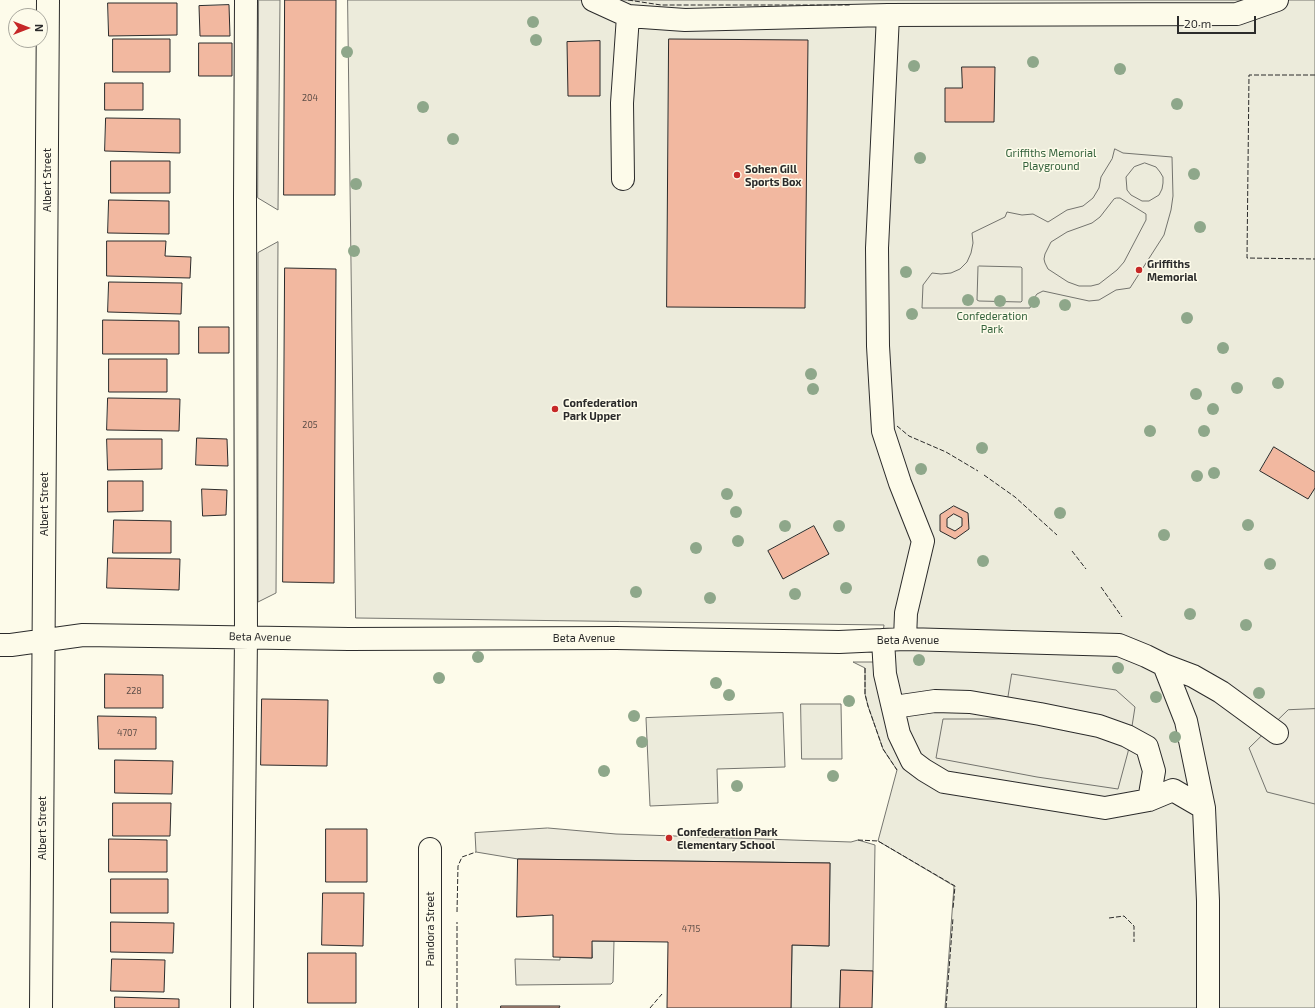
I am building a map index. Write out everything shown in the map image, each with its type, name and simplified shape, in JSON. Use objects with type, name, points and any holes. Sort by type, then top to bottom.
[{"type":"street","name":"Albert Street","points":[[41,1008],[48,0]]},
{"type":"street","points":[[242,1008],[246,637],[246,0]]},
{"type":"street","points":[[593,0],[628,16],[685,20],[888,15],[1237,14],[1277,0]]},
{"type":"street","points":[[888,15],[877,248],[878,346],[884,431],[900,483],[923,541],[906,613],[905,640]]},
{"type":"street","points":[[623,179],[622,102],[628,16]]},
{"type":"street","name":"Beta Avenue","points":[[0,645],[83,636],[350,639],[616,638],[839,642],[905,640],[1119,645],[1193,676],[1221,692],[1277,733]]},
{"type":"street","points":[[883,640],[885,674],[894,707],[899,734],[912,761],[944,782],[1105,808],[1149,800],[1173,790],[1204,808]]},
{"type":"street","points":[[1164,665],[1186,721],[1204,808],[1208,901],[1208,1008]]},
{"type":"street","points":[[894,707],[935,701],[970,702],[1099,726],[1127,736],[1147,748],[1154,771],[1149,800]]},
{"type":"street","name":"Pandora Street","points":[[430,849],[430,1008]]},
{"type":"green space","name":"Confederation Park","points":[[348,0],[1315,0],[1315,1008],[945,1008],[954,886],[878,841],[897,770],[883,749],[868,706],[865,694],[865,668],[853,662],[879,662],[884,625],[356,618]]},
{"type":"green space","points":[[801,704],[841,704],[842,759],[802,759]]},
{"type":"green space","points":[[783,713],[785,767],[717,769],[718,803],[650,806],[646,718]]},
{"type":"shaded area","points":[[259,0],[280,0],[278,210],[258,198]]},
{"type":"shaded area","points":[[1115,149],[1123,153],[1172,157],[1173,196],[1164,235],[1130,288],[1116,290],[1099,300],[1089,301],[1043,291],[1037,294],[1032,301],[1030,308],[922,308],[923,285],[932,273],[951,273],[960,269],[967,262],[973,243],[972,233],[1005,217],[1007,212],[1022,215],[1033,214],[1048,222],[1067,210],[1083,206],[1093,198],[1099,188],[1101,177],[1112,159]],"holes":[[[1145,163],[1156,167],[1163,177],[1162,189],[1159,195],[1149,201],[1142,201],[1131,195],[1127,190],[1126,177],[1134,167]],[[1120,198],[1146,214],[1146,220],[1124,262],[1117,270],[1099,284],[1079,286],[1068,282],[1048,269],[1044,259],[1051,242],[1067,232],[1092,223],[1100,217],[1114,199]],[[978,267],[1021,267],[1022,301],[977,300]]]},
{"type":"shaded area","points":[[278,242],[276,593],[258,602],[258,253]]},
{"type":"shaded area","points":[[1012,674],[1116,690],[1135,707],[1128,752],[1118,789],[1037,777],[936,758],[943,719],[1004,719]]},
{"type":"shaded area","points":[[1315,709],[1315,804],[1267,792],[1249,748],[1288,710]]},
{"type":"shaded area","points":[[548,828],[616,834],[851,842],[858,840],[875,845],[873,971],[841,970],[840,1008],[791,1008],[792,945],[829,946],[830,863],[518,859],[476,852],[475,833]]},
{"type":"shaded area","points":[[592,941],[614,941],[613,982],[611,984],[516,985],[515,959],[560,960],[560,957],[592,958]]},
{"type":"building","points":[[285,0],[336,0],[335,195],[284,195]]},
{"type":"building","points":[[108,3],[177,3],[177,35],[109,36]]},
{"type":"building","points":[[229,5],[230,36],[200,36],[199,6]]},
{"type":"building","points":[[113,39],[170,39],[170,72],[113,72]]},
{"type":"building","name":"Sohen Gill Sports Box","points":[[669,39],[808,40],[805,308],[667,307]]},
{"type":"building","points":[[600,41],[600,96],[568,96],[567,42]]},
{"type":"building","points":[[199,43],[232,43],[232,76],[199,76]]},
{"type":"building","points":[[962,67],[995,67],[994,122],[945,122],[945,88],[962,88]]},
{"type":"building","points":[[105,83],[143,83],[143,110],[105,110]]},
{"type":"building","points":[[106,118],[180,119],[180,153],[105,151]]},
{"type":"building","points":[[111,161],[170,161],[170,193],[111,193]]},
{"type":"building","points":[[109,200],[169,201],[169,234],[108,233]]},
{"type":"building","points":[[107,241],[166,241],[165,256],[191,257],[190,278],[107,276]]},
{"type":"building","points":[[285,268],[336,269],[334,583],[283,582]]},
{"type":"building","points":[[109,282],[182,283],[181,314],[108,312]]},
{"type":"building","points":[[103,320],[179,321],[179,354],[103,354]]},
{"type":"building","points":[[199,327],[229,327],[229,353],[199,353]]},
{"type":"building","points":[[109,359],[167,359],[167,392],[109,392]]},
{"type":"building","points":[[108,398],[180,399],[179,431],[107,430]]},
{"type":"building","points":[[197,438],[227,439],[228,466],[196,465]]},
{"type":"building","points":[[107,439],[162,439],[162,469],[108,470]]},
{"type":"building","points":[[1274,447],[1315,472],[1315,488],[1308,499],[1260,471]]},
{"type":"building","points":[[108,481],[143,481],[143,511],[108,512]]},
{"type":"building","points":[[202,489],[227,490],[226,515],[203,516]]},
{"type":"building","points":[[954,506],[968,513],[969,529],[955,539],[940,531],[940,515]]},
{"type":"building","points":[[954,514],[962,518],[962,526],[955,531],[947,527],[947,519]]},
{"type":"building","points":[[114,520],[171,521],[171,553],[113,553]]},
{"type":"building","points":[[814,526],[829,554],[783,579],[768,551]]},
{"type":"building","points":[[108,558],[180,559],[179,590],[107,588]]},
{"type":"building","points":[[105,674],[163,675],[163,708],[105,708]]},
{"type":"building","points":[[262,699],[328,700],[327,766],[261,765]]},
{"type":"building","points":[[98,716],[156,717],[156,749],[99,749]]},
{"type":"building","points":[[115,760],[173,761],[172,794],[115,793]]},
{"type":"building","points":[[113,803],[171,803],[170,836],[113,836]]},
{"type":"building","points":[[326,829],[367,829],[367,882],[326,882]]},
{"type":"building","points":[[109,839],[167,840],[167,872],[109,872]]},
{"type":"building","points":[[518,859],[830,863],[829,946],[792,945],[791,1008],[667,1008],[668,942],[592,941],[592,958],[553,957],[553,915],[517,917]]},
{"type":"building","points":[[111,879],[168,879],[168,913],[111,913]]},
{"type":"building","points":[[323,893],[364,893],[363,946],[322,945]]},
{"type":"building","points":[[111,922],[174,923],[173,953],[111,952]]},
{"type":"building","points":[[308,953],[356,953],[356,1003],[308,1003]]},
{"type":"building","points":[[112,959],[165,960],[164,992],[111,991]]},
{"type":"building","points":[[841,970],[873,971],[872,1008],[840,1008]]},
{"type":"building","points":[[115,997],[179,999],[179,1008],[115,1008]]},
{"type":"building","points":[[501,1006],[560,1006],[559,1008],[501,1008]]},
{"type":"fence","points":[[628,0],[661,5],[851,5]]},
{"type":"fence","points":[[1315,75],[1249,75],[1247,258],[1315,259]]},
{"type":"fence","points":[[897,426],[909,436],[946,452],[978,471]]},
{"type":"fence","points":[[984,475],[1015,497],[1057,535]]},
{"type":"fence","points":[[1072,551],[1086,569]]},
{"type":"fence","points":[[1101,587],[1122,617]]},
{"type":"fence","points":[[865,668],[865,694],[868,706],[883,749],[897,770]]},
{"type":"fence","points":[[858,840],[878,841],[955,886],[953,909]]},
{"type":"fence","points":[[457,912],[458,866],[462,857],[476,852]]},
{"type":"fence","points":[[1109,918],[1124,916],[1134,926],[1134,942]]},
{"type":"fence","points":[[946,1008],[953,918]]},
{"type":"fence","points":[[457,922],[457,1008]]},
{"type":"fence","points":[[650,1008],[662,994]]},
{"type":"place","name":"Sohen Gill Sports Box","points":[[737,175]]},
{"type":"place","name":"Griffiths Memorial","points":[[1139,270]]},
{"type":"place","name":"Confederation Park Upper","points":[[555,409]]},
{"type":"place","name":"Confederation Park Elementary School","points":[[669,838]]},
{"type":"park label","name":"Griffiths Memorial Playground","points":[[1051,159]]}]
